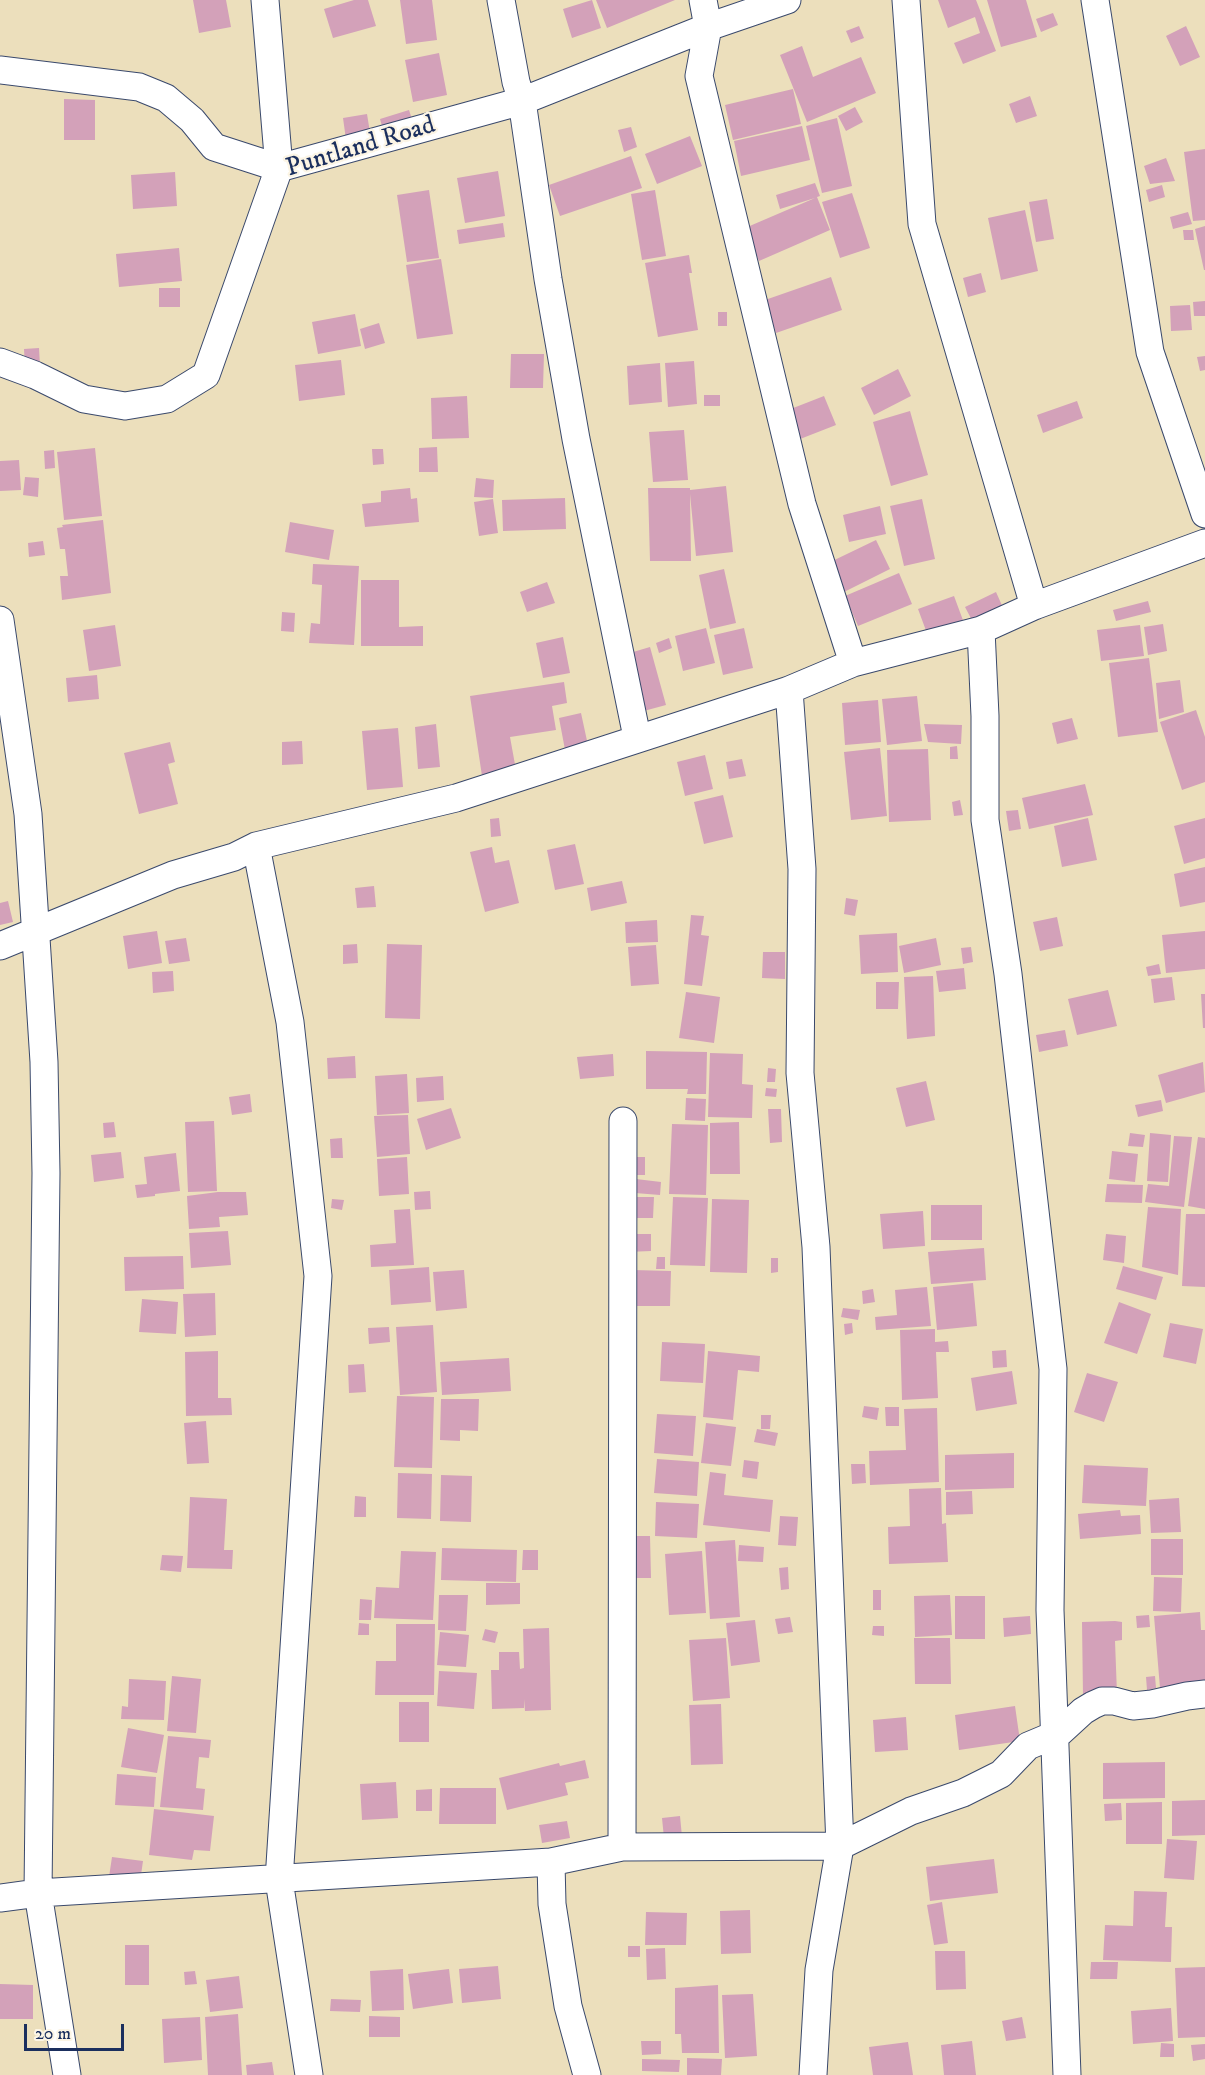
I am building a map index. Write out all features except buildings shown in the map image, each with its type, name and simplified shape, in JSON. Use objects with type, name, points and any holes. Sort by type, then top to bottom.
[{"type":"street","points":[[0,70],[139,87],[166,98],[192,120],[214,147],[279,168],[265,0]]},
{"type":"street","points":[[501,0],[516,82],[522,100],[548,279],[576,440],[637,738]]},
{"type":"street","points":[[703,0],[708,27],[699,76],[802,504],[853,663]]},
{"type":"street","name":"Puntland Road","points":[[0,362],[35,375],[84,399],[125,406],[167,399],[206,375],[279,168],[522,100],[708,27],[787,0]]},
{"type":"street","points":[[906,0],[922,224],[1034,606]]},
{"type":"street","points":[[1095,0],[1150,352],[1205,514]]},
{"type":"street","points":[[0,946],[173,875],[234,856],[256,846],[456,798],[789,690],[853,663],[981,630],[1034,606],[1205,543]]},
{"type":"street","points":[[0,620],[28,814],[44,1062],[46,1173],[38,1893],[67,2075]]},
{"type":"street","points":[[981,630],[985,716],[985,820],[1008,974],[1053,1369],[1050,1610],[1067,2075]]},
{"type":"street","points":[[789,690],[802,869],[800,1073],[816,1247],[840,1846],[819,1970],[813,2075]]},
{"type":"street","points":[[256,846],[290,1022],[318,1276],[279,1880],[309,2075]]},
{"type":"street","points":[[621,1847],[623,1121]]},
{"type":"street","points":[[0,1898],[38,1893],[550,1862],[621,1847],[840,1846],[911,1811],[963,1792],[1001,1774],[1028,1746],[1054,1736],[1083,1711],[1102,1701],[1114,1701],[1133,1706],[1152,1704],[1187,1695],[1205,1694]]},
{"type":"street","points":[[550,1862],[552,1904],[568,2006],[587,2075]]}]
